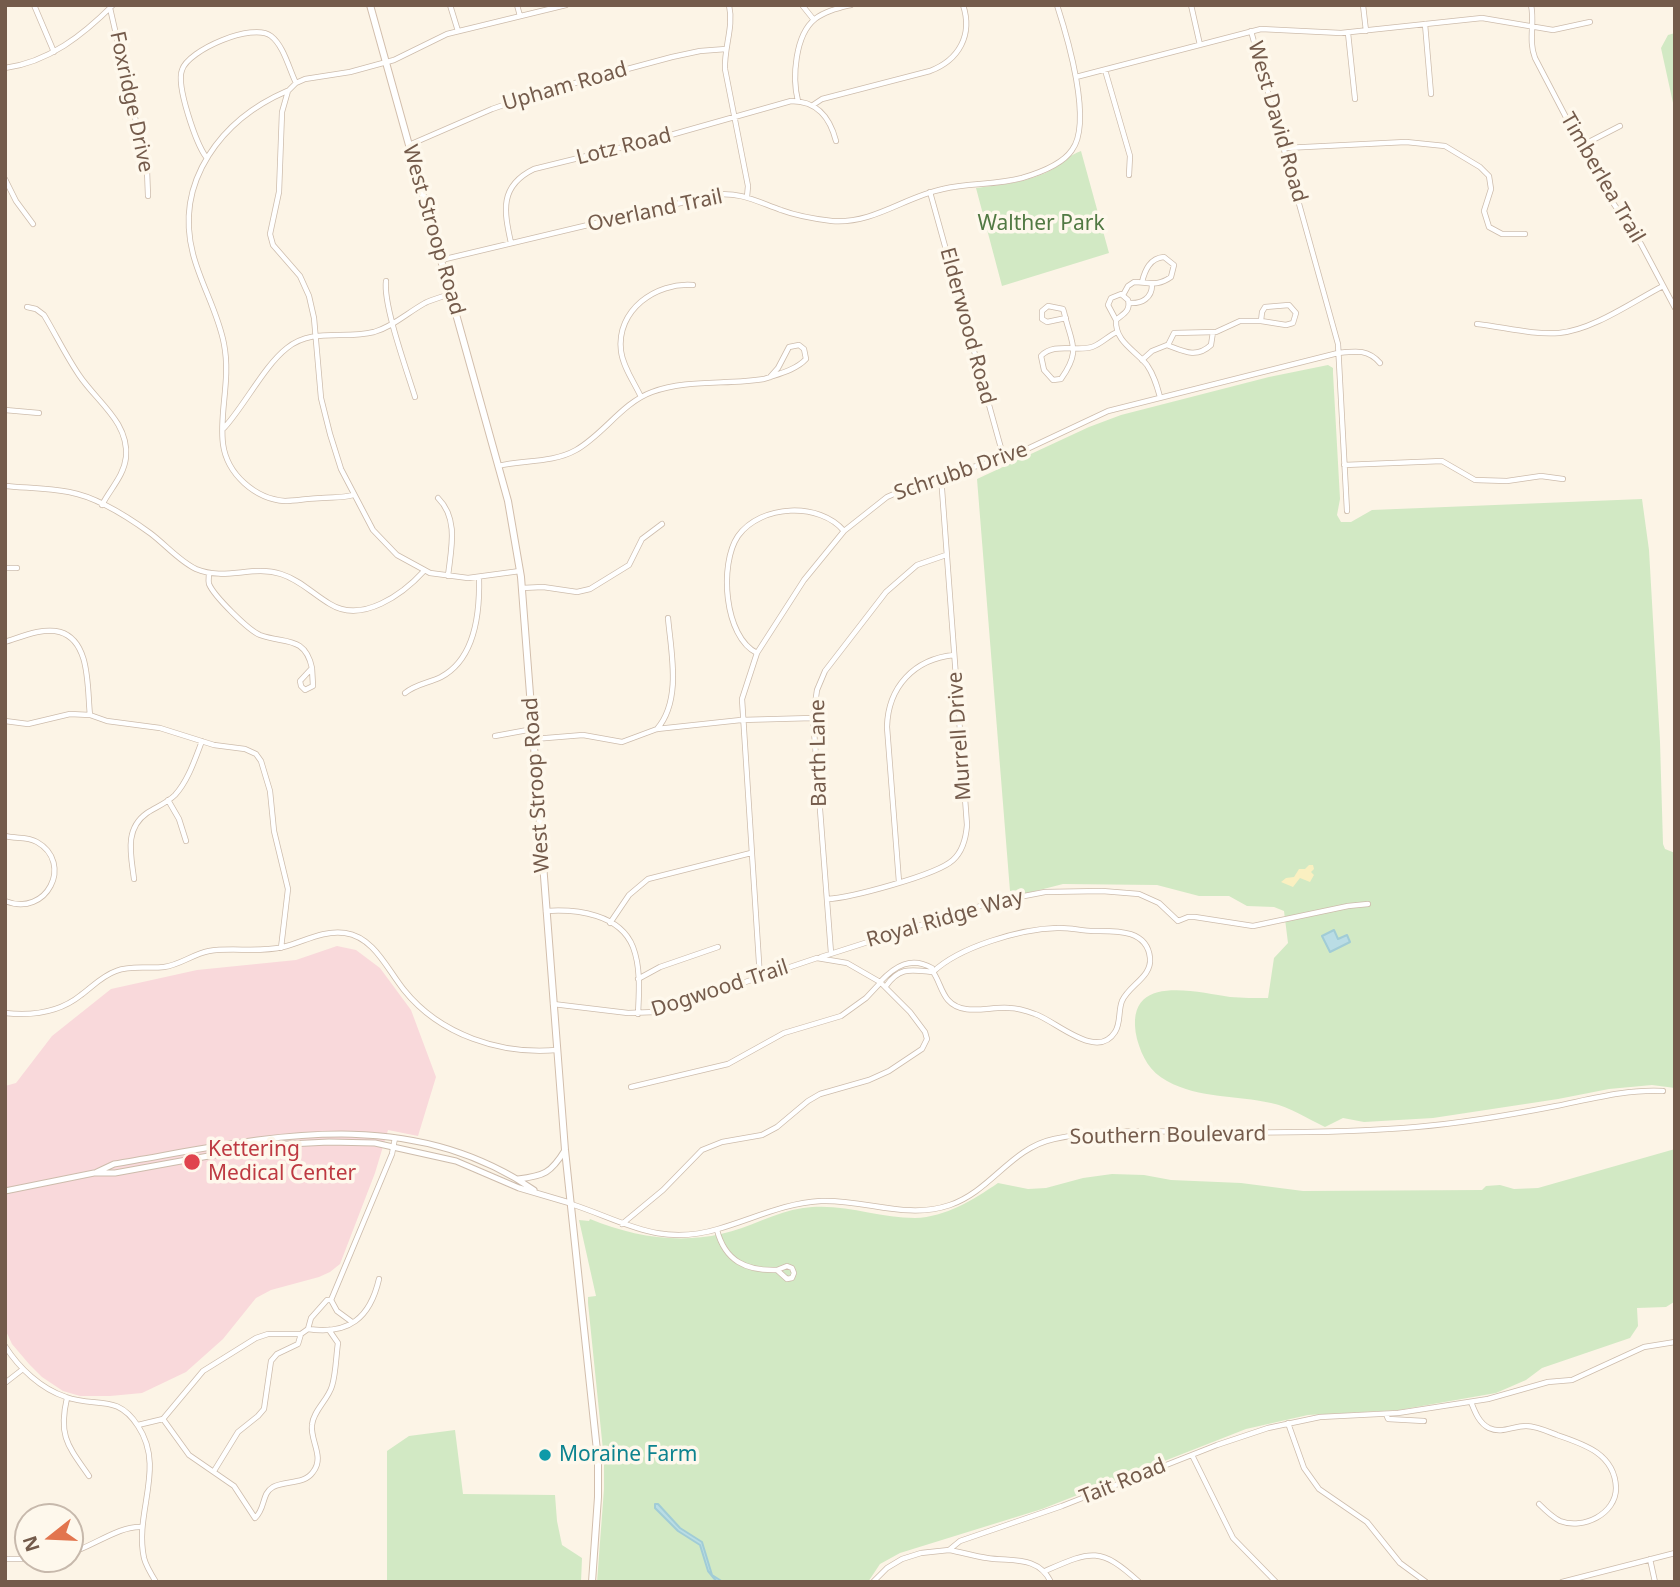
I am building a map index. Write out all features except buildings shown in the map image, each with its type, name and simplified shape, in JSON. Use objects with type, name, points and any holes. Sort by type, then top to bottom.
[{"type":"main road","name":"West Stroop Road","points":[[370,5],[508,501],[520,571],[565,1150],[598,1460],[592,1582]]},
{"type":"street","points":[[34,5],[54,52]]},
{"type":"street","points":[[450,5],[458,31]]},
{"type":"street","points":[[517,5],[520,16]]},
{"type":"street","points":[[353,494],[285,501],[259,493],[243,482],[232,468],[223,445],[227,374],[225,348],[213,304],[194,257],[189,233],[192,195],[206,157],[224,133],[239,119],[288,91],[296,83],[386,62],[404,56],[437,37],[566,5]]},
{"type":"street","points":[[729,5],[731,23],[725,69],[748,186],[747,197]]},
{"type":"street","points":[[802,5],[814,20]]},
{"type":"street","points":[[836,141],[831,123],[813,105],[798,101],[794,78],[804,33],[814,20],[828,12],[851,5]]},
{"type":"street","points":[[813,105],[822,99],[930,71],[945,64],[956,55],[965,39],[967,24],[963,5]]},
{"type":"street","points":[[1057,5],[1076,77]]},
{"type":"street","points":[[1191,5],[1200,45]]},
{"type":"street","points":[[1363,5],[1366,30]]},
{"type":"street","name":"Timberlea Trail","points":[[1531,5],[1531,45],[1535,58],[1603,188],[1635,234],[1675,309]]},
{"type":"street","points":[[5,68],[54,52],[86,30],[112,6]]},
{"type":"street","name":"Foxridge Drive","points":[[112,6],[140,133],[149,184],[148,196]]},
{"type":"street","points":[[1251,31],[1268,29],[1349,33],[1482,18],[1532,28],[1566,29],[1590,22]]},
{"type":"street","points":[[1425,24],[1431,94]]},
{"type":"street","points":[[206,157],[194,129],[180,78],[183,66],[191,56],[236,36],[260,31],[270,34],[278,44],[296,83]]},
{"type":"street","name":"West David Road","points":[[1076,77],[1251,31],[1335,331],[1347,511]]},
{"type":"street","points":[[1349,33],[1354,99]]},
{"type":"street","name":"Upham Road","points":[[410,145],[492,109],[538,93],[671,57],[726,49]]},
{"type":"street","points":[[1105,70],[1130,156],[1129,175]]},
{"type":"street","name":"Overland Trail","points":[[441,260],[714,195],[747,197],[807,217],[852,221],[877,215],[930,192],[1022,178],[1048,168],[1066,157],[1076,144],[1079,132],[1076,77]]},
{"type":"street","points":[[288,91],[280,124],[279,192],[270,234],[273,245],[294,268],[305,286],[312,304],[324,414],[335,451],[353,494],[383,542],[397,555],[424,571],[448,576],[479,577],[520,571]]},
{"type":"street","name":"Lotz Road","points":[[511,243],[506,201],[514,183],[526,173],[798,101]]},
{"type":"street","points":[[1581,146],[1619,126]]},
{"type":"street","points":[[1285,148],[1406,142],[1445,146],[1480,167],[1489,176],[1491,189],[1484,211],[1489,227],[1502,234],[1525,234]]},
{"type":"street","points":[[5,178],[16,201],[33,224]]},
{"type":"street","name":"Elderwood Road","points":[[930,192],[1004,459]]},
{"type":"street","points":[[1142,282],[1150,263],[1162,257],[1174,265],[1173,274],[1162,283],[1131,283],[1123,295],[1114,296],[1109,301],[1109,309],[1125,345],[1142,360],[1154,377],[1160,397]]},
{"type":"street","points":[[386,281],[386,293],[415,397]]},
{"type":"street","points":[[642,397],[621,352],[621,335],[626,321],[641,301],[654,293],[678,285],[693,285]]},
{"type":"street","points":[[1129,303],[1138,303],[1147,298],[1152,292],[1152,285]]},
{"type":"street","points":[[1477,324],[1548,333],[1572,331],[1663,286]]},
{"type":"street","points":[[224,429],[281,353],[295,342],[315,335],[365,334],[394,325],[426,302],[451,294]]},
{"type":"street","points":[[1116,320],[1128,310],[1129,303],[1123,295]]},
{"type":"street","points":[[1142,360],[1152,351],[1168,345],[1174,333],[1213,332],[1240,321],[1289,325],[1296,320],[1296,313],[1289,305],[1268,306],[1263,309],[1261,321]]},
{"type":"street","points":[[1066,318],[1046,322],[1042,318],[1042,311],[1048,306],[1064,310],[1066,318],[1073,348],[1072,363],[1060,379],[1051,379],[1041,365],[1043,354],[1055,349],[1073,348],[1093,347],[1117,331]]},
{"type":"street","points":[[27,307],[44,315],[79,374],[115,418],[123,434],[126,451],[124,467],[102,505]]},
{"type":"street","points":[[1168,345],[1186,353],[1205,350],[1211,345],[1213,332]]},
{"type":"street","points":[[498,466],[554,457],[576,450],[642,397],[673,386],[767,378],[804,362],[804,349],[799,345],[789,347],[778,368],[767,378]]},
{"type":"street","name":"Schrubb Drive","points":[[760,978],[741,720],[742,699],[757,653],[799,587],[844,531],[887,497],[941,476],[1004,459],[1095,416],[1338,352],[1364,351],[1380,363]]},
{"type":"street","points":[[5,410],[40,413]]},
{"type":"street","points":[[1344,465],[1442,461],[1475,480],[1507,481],[1541,476],[1563,479]]},
{"type":"street","name":"Murrell Drive","points":[[827,899],[852,896],[947,865],[956,857],[964,841],[967,825],[941,476]]},
{"type":"street","points":[[5,486],[68,492],[102,505],[149,532],[190,565],[209,573],[226,575],[255,571],[274,572],[294,579],[334,607],[347,610],[367,608],[385,601],[408,587],[424,571]]},
{"type":"street","points":[[438,498],[446,507],[451,520],[448,576]]},
{"type":"street","points":[[757,653],[740,640],[732,619],[728,572],[730,551],[737,538],[756,521],[777,514],[801,511],[825,516],[844,531]]},
{"type":"street","points":[[522,588],[543,587],[577,592],[590,589],[629,565],[642,539],[662,524]]},
{"type":"street","name":"Barth Lane","points":[[831,953],[813,718],[817,690],[825,671],[886,592],[917,565],[946,555]]},
{"type":"street","points":[[5,568],[18,568]]},
{"type":"street","points":[[209,573],[209,583],[214,591],[249,628],[261,635],[296,643],[308,656],[312,668],[313,686],[305,690],[300,686],[300,681],[312,668]]},
{"type":"street","points":[[405,693],[447,673],[468,649],[479,605],[479,577]]},
{"type":"street","points":[[657,729],[667,710],[672,689],[668,618]]},
{"type":"street","points":[[5,642],[38,632],[60,632],[77,643],[83,659],[90,715]]},
{"type":"street","points":[[900,882],[887,727],[890,705],[901,683],[918,667],[933,658],[954,655]]},
{"type":"street","points":[[5,721],[28,724],[70,715],[90,715],[107,721],[160,727],[214,746],[252,752],[261,761],[270,792],[274,831],[288,889],[281,948]]},
{"type":"street","points":[[534,738],[583,735],[622,742],[657,729],[741,720],[813,718]]},
{"type":"street","points":[[495,736],[533,729]]},
{"type":"street","points":[[134,878],[130,846],[133,832],[142,817],[168,800],[185,780],[202,741]]},
{"type":"street","points":[[168,800],[179,819],[186,841]]},
{"type":"street","points":[[5,836],[26,838],[41,844],[52,860],[54,875],[47,892],[37,900],[18,905],[5,901]]},
{"type":"street","points":[[610,923],[629,895],[648,879],[751,853]]},
{"type":"street","name":"Royal Ridge Way","points":[[831,953],[993,902],[1045,892],[1069,890],[1139,894],[1159,903],[1178,921],[1195,917],[1253,926],[1368,904]]},
{"type":"street","points":[[546,911],[584,912],[610,923],[630,940],[638,979],[638,1014]]},
{"type":"street","name":"Royal Ridge Way","points":[[882,984],[885,976],[901,964],[921,966],[933,972],[946,998],[958,1007],[974,1010],[1007,1007],[1029,1012],[1087,1042],[1095,1043],[1105,1041],[1116,1032],[1122,1000],[1145,974],[1150,961],[1146,945],[1127,933],[1058,928],[1026,932],[965,951],[945,961],[933,972]]},
{"type":"street","points":[[5,1013],[30,1014],[60,1007],[79,997],[101,978],[119,970],[167,967],[207,951],[281,948],[327,933],[350,934],[368,943],[415,1002],[431,1016],[458,1032],[507,1049],[557,1050]]},
{"type":"street","points":[[638,979],[674,961],[718,947]]},
{"type":"street","points":[[817,958],[831,953]]},
{"type":"street","name":"Dogwood Trail","points":[[553,1004],[638,1014],[656,1012],[817,958],[847,963],[882,984],[910,1012],[926,1035],[927,1042],[922,1049],[889,1072],[813,1097],[777,1127],[762,1135],[722,1142],[702,1150],[663,1190],[622,1224]]},
{"type":"street","points":[[901,964],[902,973]]},
{"type":"street","name":"Royal Ridge Way","points":[[882,984],[921,966]]},
{"type":"street","points":[[885,976],[890,981]]},
{"type":"street","points":[[631,1087],[728,1064],[784,1032],[841,1016],[882,984]]},
{"type":"street","name":"Southern Boulevard","points":[[5,1191],[94,1173],[115,1173],[269,1145],[329,1142],[394,1146],[456,1161],[519,1188],[570,1203],[643,1231],[667,1235],[692,1234],[716,1230],[774,1209],[809,1202],[843,1201],[904,1211],[940,1208],[978,1190],[1027,1149],[1069,1136],[1137,1132],[1335,1133],[1409,1128],[1513,1114],[1619,1094],[1663,1091]]},
{"type":"street","name":"Southern Boulevard","points":[[94,1173],[114,1164],[261,1138],[329,1133],[395,1138],[459,1154],[518,1179],[537,1192]]},
{"type":"street","points":[[331,1300],[395,1138]]},
{"type":"street","points":[[518,1179],[532,1178],[548,1172],[565,1150]]},
{"type":"street","points":[[716,1230],[722,1248],[731,1258],[751,1267],[777,1270]]},
{"type":"street","points":[[214,1471],[239,1432],[264,1409],[271,1361],[281,1352],[296,1346],[301,1334],[308,1329],[329,1330],[352,1322],[369,1309],[379,1279]]},
{"type":"street","points":[[308,1329],[311,1318],[327,1300],[331,1300]]},
{"type":"street","points":[[331,1300],[340,1314],[352,1322]]},
{"type":"street","points":[[163,1419],[189,1455],[234,1486],[255,1518],[261,1513],[269,1490],[281,1484],[303,1480],[315,1471],[318,1456],[312,1424],[332,1386],[338,1343],[329,1330]]},
{"type":"street","points":[[138,1425],[163,1419],[203,1371],[216,1361],[263,1335],[301,1334]]},
{"type":"street","name":"Tait Road","points":[[873,1582],[887,1568],[902,1559],[921,1553],[949,1550],[960,1541],[1062,1506],[1245,1435],[1326,1416],[1386,1414],[1471,1402],[1548,1382],[1572,1380],[1644,1347],[1675,1342]]},
{"type":"street","points":[[5,1346],[23,1369],[48,1388],[67,1398],[116,1404],[138,1425],[147,1443],[151,1463],[142,1527],[144,1560],[153,1580]]},
{"type":"street","points":[[5,1382],[23,1369]]},
{"type":"street","points":[[67,1398],[62,1417],[63,1434],[71,1452],[89,1476]]},
{"type":"street","points":[[1471,1402],[1479,1418],[1492,1429],[1531,1426],[1586,1445],[1597,1451],[1606,1461],[1614,1477],[1616,1490],[1612,1504],[1601,1515],[1584,1522],[1566,1523],[1556,1519],[1539,1504]]},
{"type":"street","name":"Tait Road","points":[[1386,1414],[1388,1419],[1424,1421]]},
{"type":"street","points":[[1288,1423],[1304,1468],[1319,1489],[1367,1522],[1400,1563],[1426,1582]]},
{"type":"street","points":[[1192,1455],[1233,1538],[1276,1582]]},
{"type":"street","points":[[84,1548],[124,1530],[142,1527]]},
{"type":"street","points":[[949,1550],[986,1558],[1028,1562],[1045,1571],[1051,1582]]},
{"type":"street","points":[[1562,1582],[1675,1553]]},
{"type":"street","points":[[1045,1571],[1081,1557],[1100,1555],[1118,1563],[1139,1582]]},
{"type":"street","points":[[1650,1559],[1656,1582]]},
{"type":"shaded area","name":"Kettering Medical Center","points":[[337,946],[356,950],[380,968],[411,1010],[436,1077],[418,1136],[388,1130],[375,1173],[340,1264],[319,1277],[271,1290],[256,1298],[223,1339],[186,1372],[142,1393],[80,1396],[63,1391],[29,1364],[12,1344],[5,1329],[5,1086],[16,1083],[52,1036],[111,989],[197,970],[296,960]]},
{"type":"green space","points":[[1675,33],[1675,112],[1661,48],[1668,35]]},
{"type":"green space","name":"Walther Park","points":[[1081,151],[1109,253],[1002,286],[976,188],[1035,177]]},
{"type":"green space","points":[[1328,365],[1333,368],[1340,499],[1337,515],[1341,522],[1351,522],[1372,510],[1642,499],[1649,550],[1663,844],[1665,849],[1675,853],[1675,1088],[1652,1085],[1609,1089],[1433,1118],[1364,1122],[1343,1118],[1325,1127],[1278,1105],[1192,1091],[1161,1077],[1141,1052],[1135,1018],[1140,1003],[1151,995],[1181,990],[1230,997],[1268,998],[1274,958],[1288,943],[1284,911],[1274,907],[1247,906],[1229,896],[1199,896],[1157,885],[1063,884],[1028,893],[1010,891],[977,479],[1121,415],[1269,377]]},
{"type":"green space","points":[[1675,1149],[1674,1302],[1666,1307],[1637,1308],[1638,1326],[1630,1338],[1542,1368],[1526,1380],[1496,1393],[1399,1410],[1308,1415],[1246,1429],[1042,1509],[900,1553],[880,1564],[868,1582],[597,1582],[604,1460],[588,1303],[588,1297],[596,1296],[579,1220],[590,1219],[654,1237],[704,1237],[732,1231],[803,1208],[832,1207],[901,1217],[926,1217],[959,1206],[998,1183],[1028,1189],[1046,1188],[1083,1178],[1112,1174],[1241,1183],[1303,1191],[1482,1190],[1486,1186],[1500,1185],[1514,1189],[1538,1188]]},
{"type":"green space","points":[[455,1430],[463,1494],[555,1495],[562,1545],[582,1558],[581,1582],[387,1582],[387,1451],[409,1436]]},
{"type":"sand","points":[[1313,865],[1314,869],[1310,882],[1300,878],[1293,887],[1281,882],[1294,877],[1299,869],[1305,869]]},
{"type":"water","points":[[1334,930],[1338,939],[1347,935],[1350,942],[1330,952],[1322,936]]},
{"type":"water","points":[[655,1504],[680,1528],[702,1542],[712,1575],[723,1582],[717,1582],[708,1571],[700,1545],[678,1531],[655,1508]]},
{"type":"place","name":"Kettering Medical Center","points":[[192,1162]]},
{"type":"place","name":"Moraine Farm","points":[[545,1455]]}]
